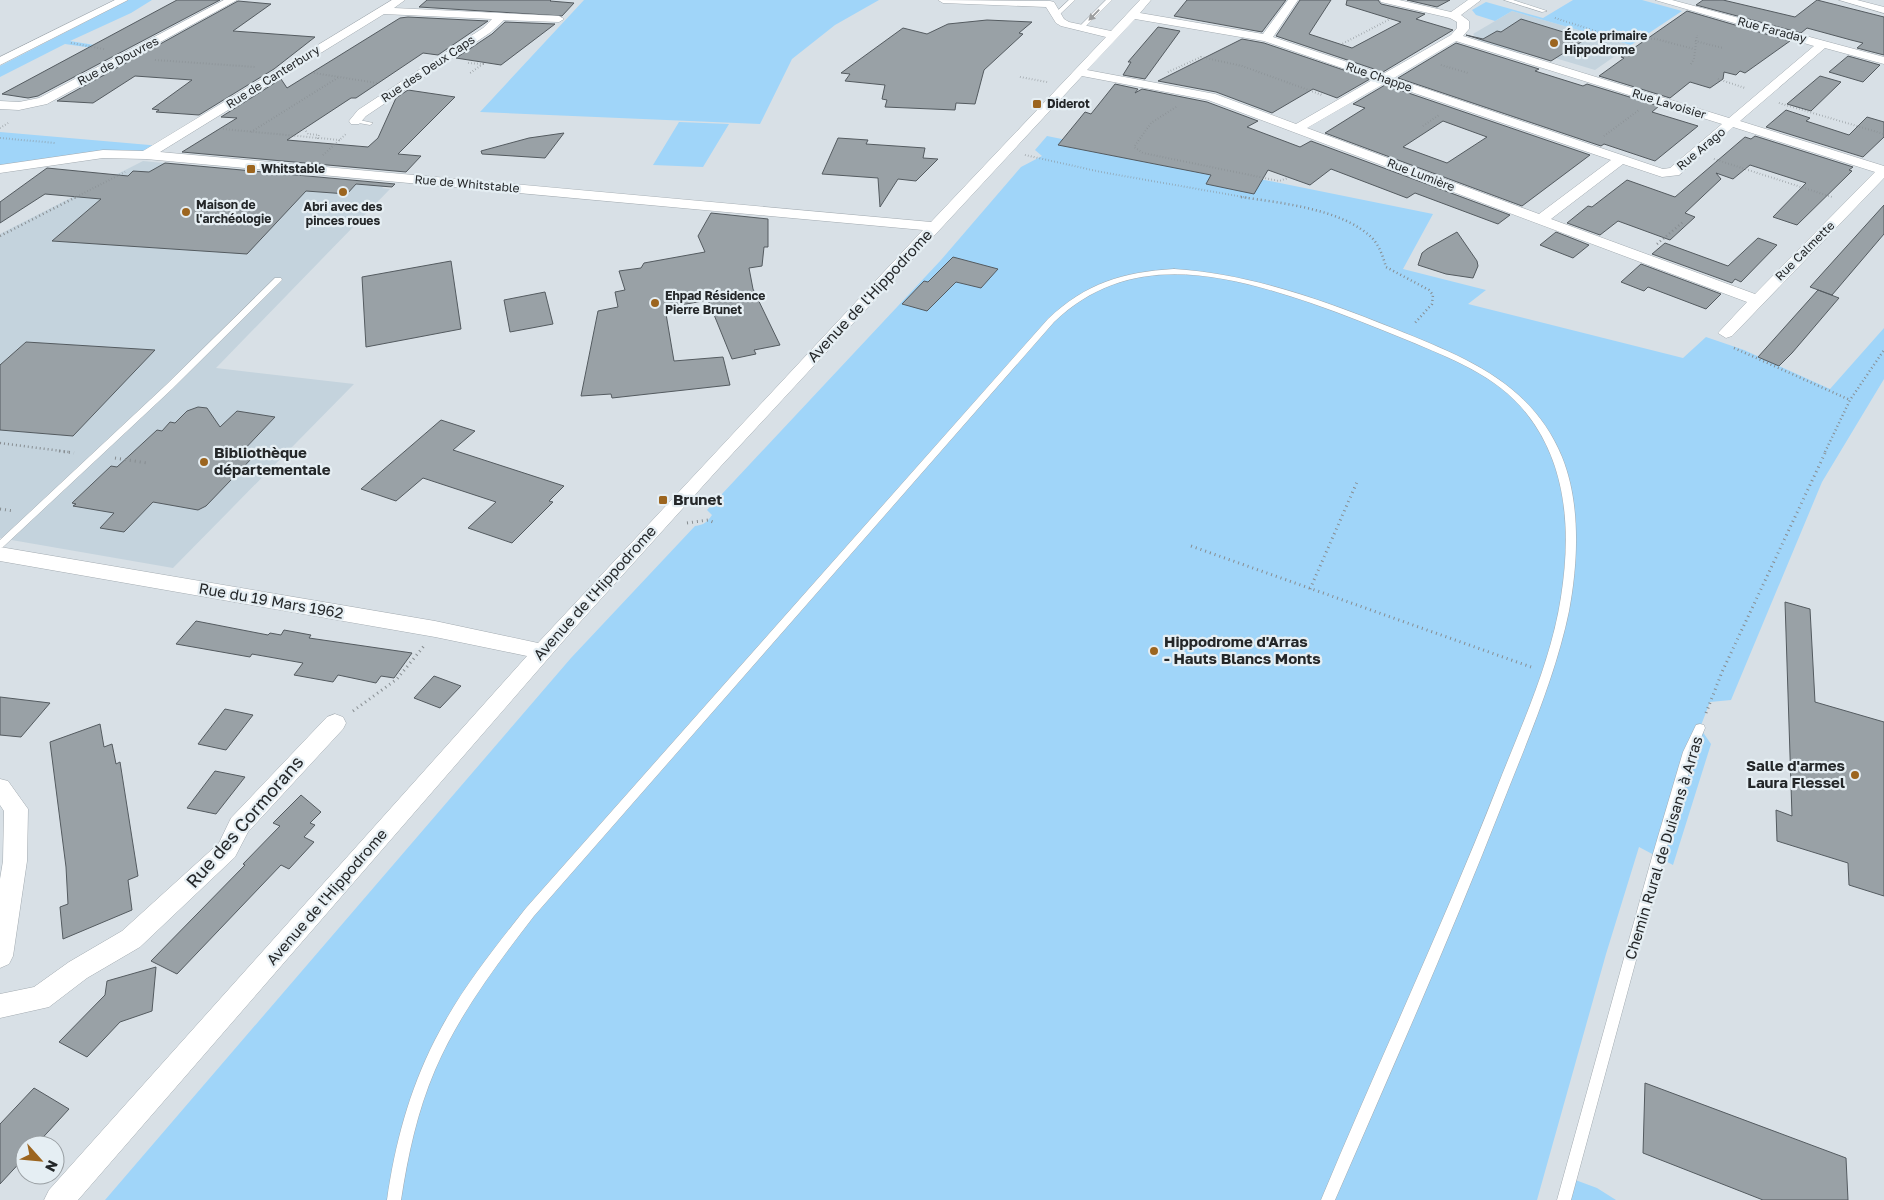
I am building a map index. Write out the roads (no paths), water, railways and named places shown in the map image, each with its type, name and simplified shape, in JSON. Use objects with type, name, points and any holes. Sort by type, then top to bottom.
[{"type":"street","points":[[0,62],[123,0]]},
{"type":"street","name":"Rue de Douvres","points":[[0,105],[19,106],[42,101],[232,0]]},
{"type":"street","name":"Rue de Canterbury","points":[[152,155],[198,124],[400,0]]},
{"type":"street","points":[[943,0],[1052,2],[1056,15],[1065,24],[1113,36]]},
{"type":"street","name":"Avenue de l'Hippodrome","points":[[58,1200],[329,896],[542,651],[721,455],[1146,0]]},
{"type":"street","points":[[1266,38],[1293,0]]},
{"type":"street","points":[[1297,129],[1455,37],[1464,26],[1463,21],[1454,16],[1385,0]]},
{"type":"street","points":[[1454,16],[1460,9],[1476,0]]},
{"type":"street","name":"Rue Faraday","points":[[1660,0],[1884,61]]},
{"type":"street","points":[[1844,0],[1879,6]]},
{"type":"street","name":"Rue des Deux Caps","points":[[382,11],[559,19]]},
{"type":"street","name":"Rue Chappe","points":[[1132,15],[1266,38],[1621,159]]},
{"type":"street","name":"Rue des Deux Caps","points":[[355,121],[362,112],[487,30],[501,17]]},
{"type":"street","name":"Rue Lavoisier","points":[[1455,37],[1884,170]]},
{"type":"street","name":"Rue Arago","points":[[1621,159],[1662,173],[1674,172],[1823,44]]},
{"type":"street","name":"Rue Lumière","points":[[1079,72],[1197,93],[1756,300]]},
{"type":"street","name":"Rue de Whitstable","points":[[0,169],[103,154],[152,155],[935,227]]},
{"type":"street","points":[[1541,220],[1621,159]]},
{"type":"street","name":"Rue Calmette","points":[[1726,333],[1884,170]]},
{"type":"street","name":"Rue du 19 Mars 1962","points":[[0,554],[435,629],[542,651]]},
{"type":"street","name":"Rue des Cormorans","points":[[0,1006],[40,998],[78,970],[131,939],[183,893],[226,850],[239,824],[335,723]]},
{"type":"street","points":[[0,788],[16,809],[15,861],[0,956]]},
{"type":"lane","points":[[1056,15],[1072,0]]},
{"type":"lane","points":[[1080,29],[1109,0]]},
{"type":"lane","points":[[1507,0],[1544,11]]},
{"type":"lane","points":[[355,121],[370,123]]},
{"type":"lane","points":[[394,1200],[399,1168],[419,1092],[447,1031],[487,968],[550,890],[1039,333],[1064,308],[1090,290],[1112,281],[1136,275],[1190,272],[1242,279],[1341,310],[1479,370],[1509,390],[1532,415],[1552,445],[1562,472],[1572,532],[1566,597],[1558,636],[1546,673],[1494,813],[1328,1200]]},
{"type":"lane","points":[[0,545],[169,387],[278,280]]},
{"type":"lane","name":"Chemin Rural de Duisans à Arras","points":[[1564,1200],[1658,857],[1689,752],[1700,728]]},
{"type":"place","name":"École primaire Hippodrome","points":[[1554,43]]},
{"type":"place","name":"Diderot","points":[[1037,104]]},
{"type":"place","name":"Whitstable","points":[[251,169]]},
{"type":"place","name":"Abri avec des pinces roues","points":[[343,192]]},
{"type":"place","name":"Maison de l'archéologie","points":[[186,212]]},
{"type":"place","name":"Ehpad Résidence Pierre Brunet","points":[[655,303]]},
{"type":"place","name":"Bibliothèque départementale","points":[[204,462]]},
{"type":"place","name":"Brunet","points":[[663,500]]},
{"type":"place","name":"Hippodrome d'Arras - Hauts Blancs Monts","points":[[1154,651]]},
{"type":"place","name":"Salle d'armes Laura Flessel","points":[[1855,775]]}]
